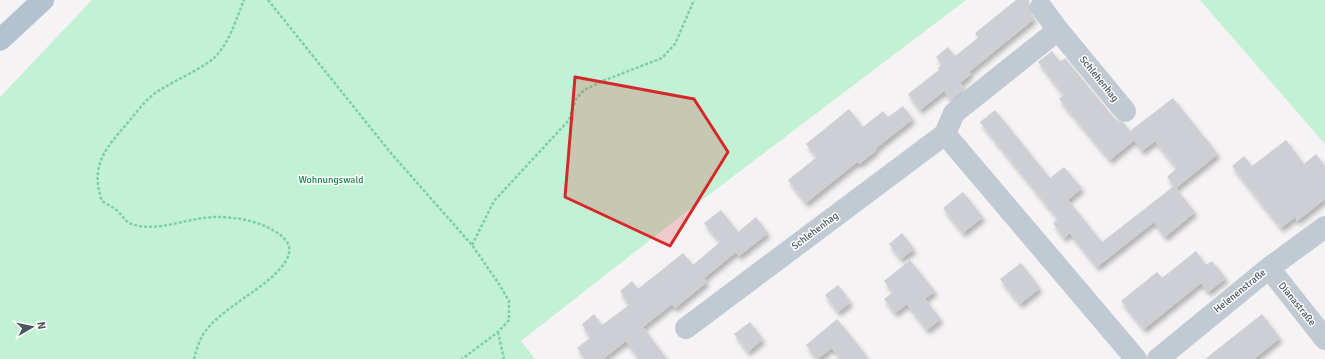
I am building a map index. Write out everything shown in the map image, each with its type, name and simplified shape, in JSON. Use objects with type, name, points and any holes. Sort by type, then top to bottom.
[{"type":"main road","points":[[0,40],[43,0]]},
{"type":"street","name":"Schlehenhag","points":[[1041,7],[1058,30],[1125,111]]},
{"type":"street","name":"Schlehenhag","points":[[686,328],[945,134],[954,113],[1058,30]]},
{"type":"street","points":[[945,134],[1136,359]]},
{"type":"street","name":"Helenenstraße","points":[[1158,359],[1269,268],[1325,227]]},
{"type":"street","name":"Dianastraße","points":[[1269,268],[1325,339]]},
{"type":"path","points":[[194,359],[203,334],[215,320],[238,304],[276,273],[286,262],[289,254],[289,245],[283,237],[273,230],[244,219],[216,217],[156,227],[138,226],[125,222],[116,210],[102,201],[97,187],[99,169],[104,151],[143,104],[158,91],[214,58],[226,42],[244,0]]},
{"type":"path","points":[[268,0],[390,152],[472,245],[509,301],[509,320],[498,332],[462,359]]},
{"type":"path","points":[[472,245],[494,201],[569,120],[576,99],[584,90],[605,80],[662,58],[675,44],[694,0]]},
{"type":"path","points":[[498,332],[504,359]]},
{"type":"highlighted area","points":[[575,77],[694,99],[728,152],[670,246],[565,197]]},
{"type":"green space","name":"Wohnungswald","points":[[92,0],[966,0],[677,219],[521,341],[535,359],[0,359],[0,97]]},
{"type":"green space","points":[[1200,0],[1325,0],[1325,144]]},
{"type":"building","points":[[1016,0],[1029,0],[1029,9],[1034,19],[969,72],[971,74],[960,83],[965,89],[951,100],[944,91],[920,110],[908,94],[939,70],[938,68],[942,65],[936,57],[948,47],[955,56],[978,38],[975,33]]},
{"type":"building","points":[[1052,51],[1060,62],[1065,58],[1115,119],[1124,123],[1130,131],[1173,98],[1218,154],[1176,188],[1167,177],[1177,168],[1155,141],[1142,151],[1134,140],[1110,160],[1059,99],[1064,95],[1038,62]]},
{"type":"building","points":[[903,106],[913,119],[875,149],[877,150],[859,164],[857,162],[806,203],[788,180],[817,157],[806,144],[849,109],[863,127],[883,111],[888,117]]},
{"type":"building","points":[[995,110],[1050,178],[1064,167],[1082,188],[1068,200],[1102,242],[1174,186],[1195,212],[1165,237],[1154,222],[1097,267],[1070,233],[1064,238],[1053,223],[1058,219],[980,122]]},
{"type":"building","points":[[1286,140],[1304,164],[1316,154],[1325,166],[1325,199],[1297,221],[1295,217],[1281,228],[1232,166],[1244,156],[1252,166]]},
{"type":"building","points":[[963,192],[983,217],[963,233],[943,208]]},
{"type":"building","points":[[721,210],[738,232],[756,217],[768,233],[739,256],[736,252],[704,278],[707,282],[675,308],[672,304],[643,327],[667,359],[639,359],[626,341],[603,359],[586,359],[577,348],[590,338],[582,324],[594,314],[602,325],[629,305],[620,291],[632,281],[638,289],[683,253],[693,265],[720,242],[704,223]]},
{"type":"building","points":[[902,233],[914,249],[901,259],[889,244]]},
{"type":"building","points":[[1196,251],[1206,265],[1212,261],[1226,278],[1208,292],[1201,283],[1144,329],[1121,301],[1157,272],[1162,278]]},
{"type":"building","points":[[910,260],[935,291],[925,299],[941,319],[927,330],[907,304],[895,313],[884,299],[893,292],[884,281]]},
{"type":"building","points":[[1021,263],[1040,288],[1020,304],[1000,279]]},
{"type":"building","points":[[838,285],[851,302],[838,312],[825,295]]},
{"type":"building","points":[[1262,314],[1280,338],[1254,359],[1205,359]]},
{"type":"building","points":[[837,319],[869,359],[841,359],[832,348],[817,359],[806,345]]},
{"type":"building","points":[[750,322],[763,339],[748,352],[734,334]]}]
